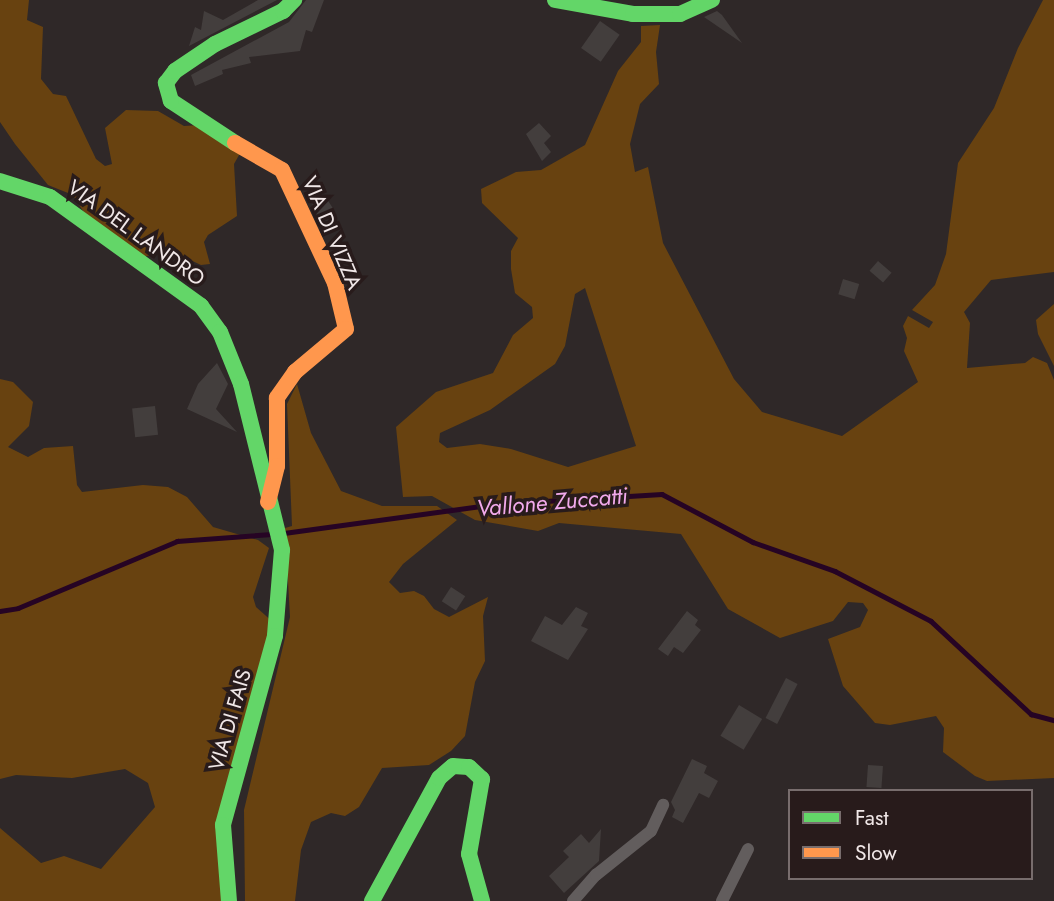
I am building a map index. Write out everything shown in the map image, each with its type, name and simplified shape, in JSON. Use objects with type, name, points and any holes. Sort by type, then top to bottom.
[{"type":"street","name":"VIA DI VIZZA","points":[[268,503],[277,466],[277,398],[295,372],[346,329],[335,283],[282,170],[189,117],[171,101],[166,83],[175,71],[215,44],[284,11],[294,0]]},
{"type":"street","points":[[555,0],[633,14],[680,14],[712,0]]},
{"type":"street","name":"VIA DEL LANDRO","points":[[0,181],[50,197],[201,306],[220,332],[241,384],[268,503],[281,547]]},
{"type":"street","name":"VIA DI FAIS","points":[[229,901],[223,825],[275,636],[281,547]]},
{"type":"street","points":[[372,901],[439,778],[453,766],[469,767],[482,779],[469,854],[482,901]]},
{"type":"street","points":[[573,901],[596,875],[651,831],[663,805]]},
{"type":"street","points":[[722,901],[748,849]]},
{"type":"shaded area","points":[[0,0],[29,0],[27,20],[43,27],[41,79],[53,94],[66,96],[96,159],[105,166],[112,164],[105,128],[126,110],[158,111],[184,126],[200,125],[243,148],[234,164],[237,216],[208,235],[204,242],[210,264],[201,265],[169,250],[136,259],[83,211],[73,195],[48,185],[15,144],[0,122]]},
{"type":"shaded area","points":[[1043,0],[1054,0],[1054,272],[991,280],[964,312],[970,323],[967,368],[1025,363],[1033,357],[1047,363],[1054,380],[1054,778],[987,781],[975,776],[943,752],[944,728],[936,716],[890,725],[875,723],[843,686],[828,639],[860,627],[868,610],[863,603],[848,602],[833,621],[780,638],[728,609],[681,534],[559,523],[538,531],[475,520],[432,496],[403,497],[396,427],[436,392],[493,373],[513,335],[533,318],[532,307],[515,293],[511,251],[518,238],[482,203],[481,189],[516,172],[541,170],[585,145],[618,71],[641,42],[641,26],[660,25],[656,52],[659,84],[640,104],[630,144],[635,172],[648,167],[663,243],[734,379],[762,412],[842,436],[918,382],[904,351],[907,338],[903,326],[908,316],[929,328],[933,322],[912,310],[935,285],[946,254],[958,163],[994,108],[1018,48]],"holes":[[[585,288],[636,446],[568,467],[511,449],[480,444],[447,448],[439,442],[440,433],[490,410],[555,364],[565,346],[575,294]]]},
{"type":"shaded area","points":[[1054,304],[1054,366],[1038,334],[1036,320]]},
{"type":"shaded area","points":[[0,379],[13,382],[33,402],[29,426],[8,447],[28,457],[44,448],[73,446],[77,485],[82,492],[143,485],[168,487],[187,497],[213,527],[258,540],[269,548],[253,597],[256,607],[274,623],[229,810],[230,901],[0,901],[0,828],[41,863],[64,856],[101,869],[155,807],[148,783],[125,769],[72,778],[16,775],[0,779]]},
{"type":"shaded area","points":[[297,384],[311,433],[341,491],[382,506],[437,506],[457,520],[403,564],[389,582],[400,593],[414,591],[424,596],[434,609],[449,617],[488,597],[483,616],[485,661],[475,682],[465,736],[451,751],[429,765],[382,768],[359,807],[345,816],[331,813],[311,822],[301,850],[295,901],[245,901],[244,810],[290,617],[285,528],[292,526],[287,404]]},
{"type":"building","points":[[258,0],[277,0],[189,46],[195,27],[201,30],[204,11],[223,20]]},
{"type":"building","points":[[306,0],[324,0],[312,32],[306,30],[300,51],[249,57],[251,63],[222,70],[223,74],[195,86],[191,75],[289,22]]},
{"type":"building","points":[[717,11],[722,15],[742,43],[704,17]]},
{"type":"building","points":[[600,21],[620,35],[601,62],[581,48]]},
{"type":"building","points":[[539,123],[551,136],[544,143],[551,152],[542,161],[526,134]]},
{"type":"building","points":[[325,196],[334,210],[319,220],[312,205]]},
{"type":"building","points":[[878,261],[892,273],[883,283],[869,271]]},
{"type":"building","points":[[843,279],[859,284],[855,299],[838,294]]},
{"type":"building","points":[[217,363],[228,384],[216,409],[237,432],[187,409],[198,384]]},
{"type":"building","points":[[155,406],[158,435],[135,437],[132,408]]},
{"type":"building","points":[[451,587],[465,596],[456,611],[442,601]]},
{"type":"building","points":[[576,607],[588,613],[581,626],[588,629],[568,660],[531,641],[545,616],[562,625]]},
{"type":"building","points":[[687,611],[698,620],[695,625],[701,630],[683,653],[674,647],[668,656],[658,649]]},
{"type":"building","points":[[786,678],[798,684],[777,724],[766,718]]},
{"type":"building","points":[[739,705],[762,719],[744,750],[720,736]]},
{"type":"building","points":[[692,759],[707,766],[704,773],[718,781],[709,798],[699,793],[683,823],[672,817],[675,810],[671,802]]},
{"type":"building","points":[[868,765],[883,766],[881,788],[866,787]]},
{"type":"building","points":[[601,829],[599,861],[564,893],[549,876],[569,857],[563,851],[581,834],[589,843]]},
{"type":"waterway","name":"Vallone Zuccatti","points":[[284,533],[497,504],[662,494],[753,542],[835,571],[931,621],[1031,714],[1054,720]]},
{"type":"waterway","name":"Vallone Zuccatti","points":[[0,611],[18,608],[177,541],[272,534]]},
{"type":"traffic: fast","points":[[235,143],[171,101],[166,83],[175,71],[215,44],[283,11],[294,0]]},
{"type":"traffic: fast","points":[[555,0],[633,14],[680,14],[712,0]]},
{"type":"traffic: fast","points":[[0,181],[50,197],[201,306],[220,332],[241,384],[282,550],[275,636],[223,825],[229,901]]},
{"type":"traffic: fast","points":[[372,901],[439,778],[453,766],[469,767],[482,779],[469,854],[482,901]]},
{"type":"traffic: slow","points":[[235,143],[282,170],[335,283],[346,329],[295,372],[277,398],[277,466],[268,502]]}]
